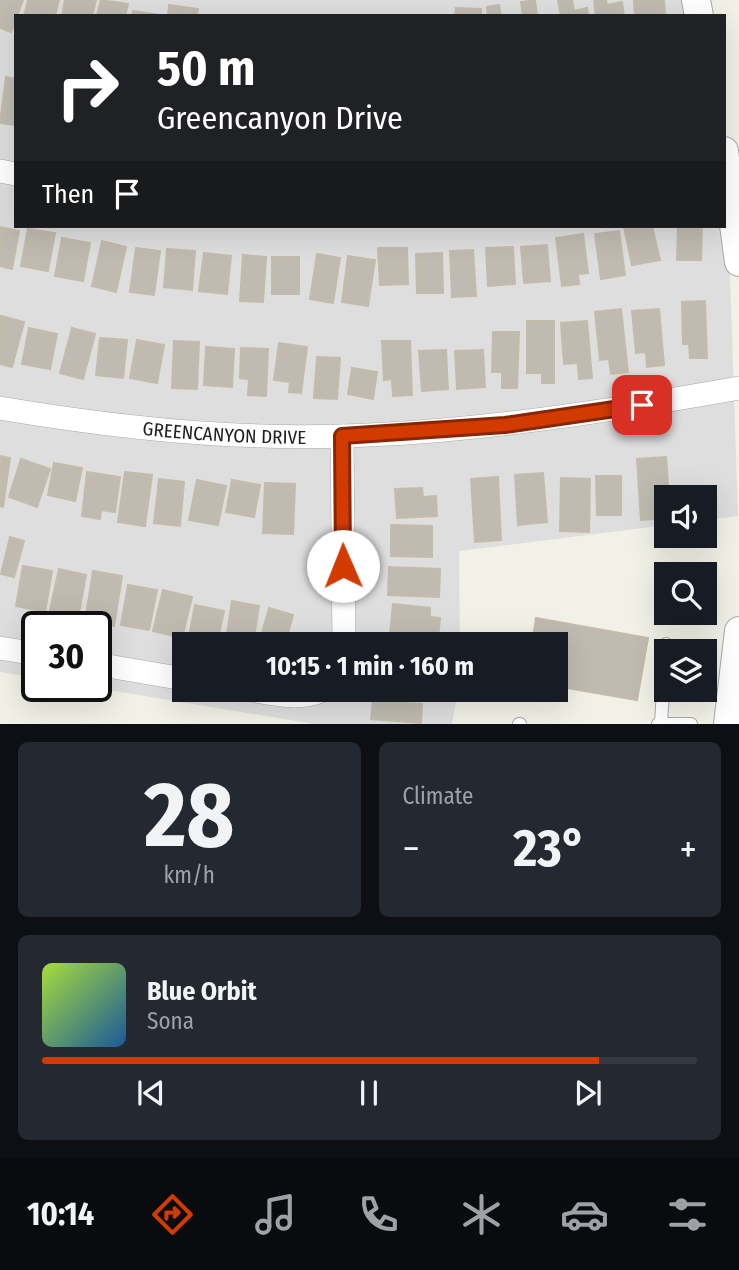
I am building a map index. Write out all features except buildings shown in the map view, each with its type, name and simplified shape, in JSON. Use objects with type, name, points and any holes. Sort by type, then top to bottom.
[{"type":"street","points":[[726,162],[739,262]]},
{"type":"street","name":"GREENCANYON DRIVE","points":[[0,408],[176,429],[280,436],[342,436],[505,425],[618,410],[739,388]]},
{"type":"street","points":[[342,436],[344,632]]},
{"type":"street","points":[[728,724],[739,631]]},
{"type":"street","points":[[0,648],[21,651]]},
{"type":"street","points":[[112,667],[172,676]]},
{"type":"lane","points":[[662,702],[660,723],[691,724]]},
{"type":"shaded area","points":[[0,0],[684,0],[687,14],[14,14],[14,228],[722,228],[730,274],[738,516],[717,519],[717,485],[654,485],[654,527],[459,551],[460,632],[172,632],[172,701],[112,691],[112,611],[21,611],[21,675],[0,672]]},
{"type":"shaded area","points":[[181,702],[456,702],[452,724],[314,724]]},
{"type":"route","points":[[343,566],[342,436],[505,425],[642,405]]}]
